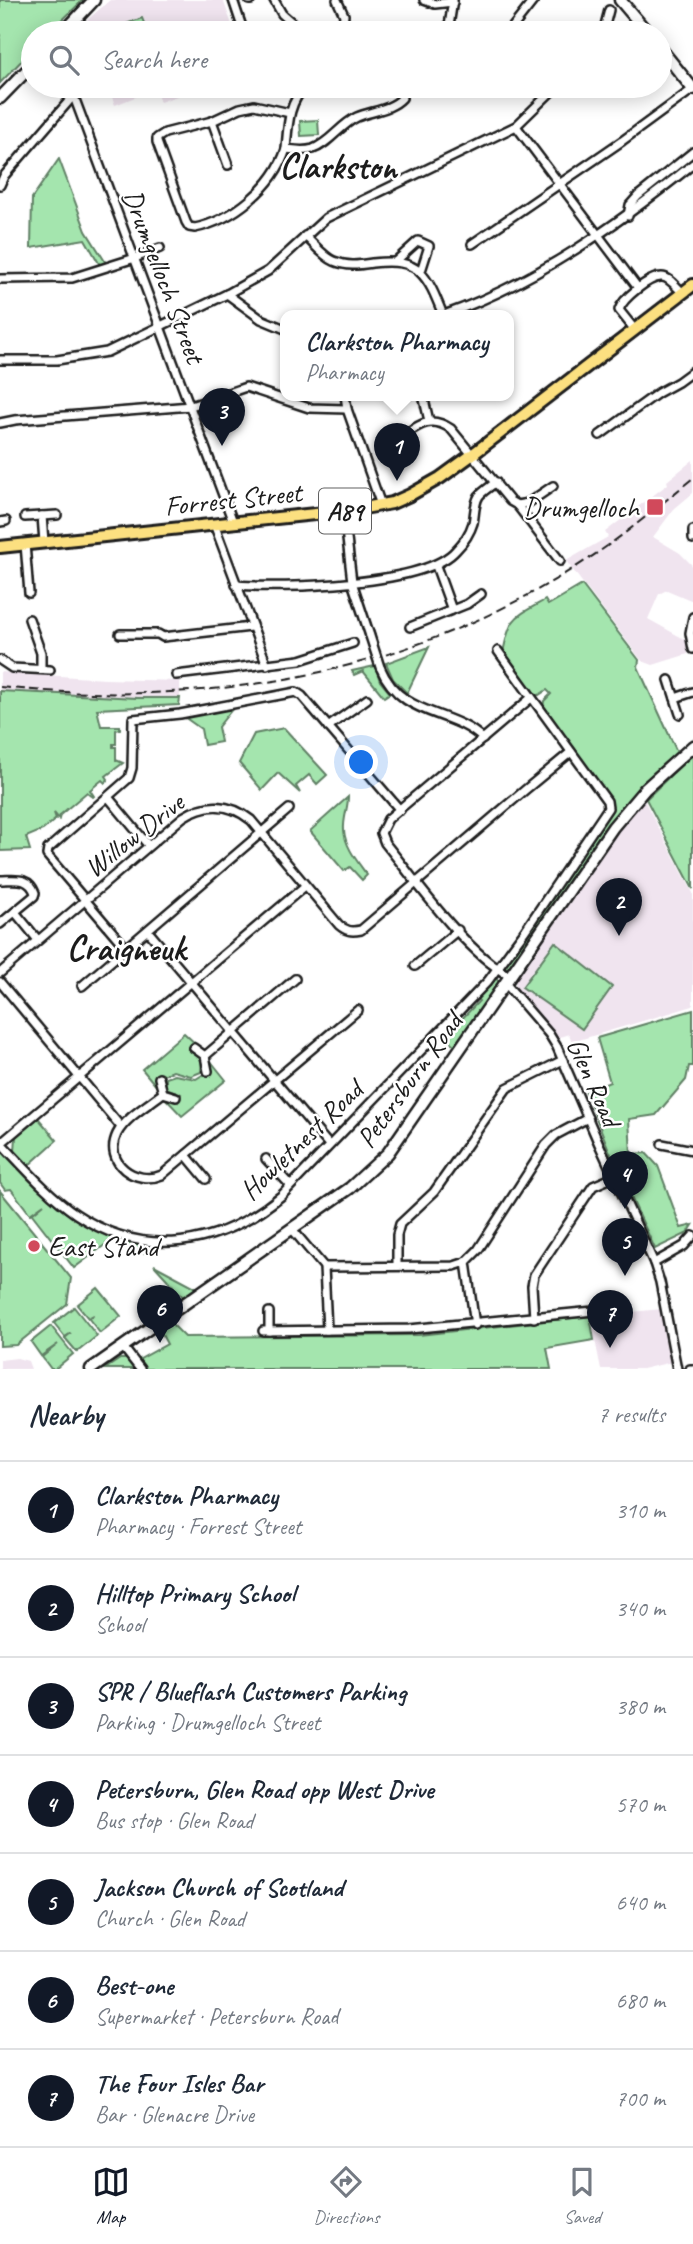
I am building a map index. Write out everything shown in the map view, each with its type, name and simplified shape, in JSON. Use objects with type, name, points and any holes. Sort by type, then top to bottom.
[{"type":"main road","points":[[74,21],[94,0]]},
{"type":"main road","points":[[620,0],[638,21]]},
{"type":"main road","points":[[672,63],[693,89]]},
{"type":"main road","points":[[0,98],[21,76]]},
{"type":"main road","name":"Forrest Street","points":[[0,547],[381,505],[410,495],[473,454],[693,285]]},
{"type":"main road","name":"Petersburn Road","points":[[91,1369],[350,1188],[380,1161],[624,813],[663,771],[693,746]]},
{"type":"street","points":[[233,0],[241,21]]},
{"type":"street","points":[[274,0],[282,14],[290,21]]},
{"type":"street","points":[[337,0],[344,15],[344,21]]},
{"type":"street","points":[[424,0],[435,4],[453,1],[450,21]]},
{"type":"street","points":[[517,21],[534,0]]},
{"type":"street","points":[[606,21],[609,9]]},
{"type":"street","points":[[472,244],[693,89]]},
{"type":"street","points":[[0,185],[4,176],[71,98]]},
{"type":"street","name":"Drumgelloch Street","points":[[74,98],[233,522]]},
{"type":"street","points":[[290,113],[254,105],[240,108],[212,121],[165,133],[157,138],[189,227],[203,226],[247,201],[267,184],[286,149],[290,113],[296,98]]},
{"type":"street","points":[[286,149],[312,149],[325,143],[356,118],[393,105],[401,98]]},
{"type":"street","points":[[0,360],[57,359],[107,352],[159,328],[268,271],[326,218],[516,126],[545,98]]},
{"type":"street","points":[[212,121],[228,165]]},
{"type":"street","points":[[516,126],[638,288]]},
{"type":"street","points":[[627,216],[632,202],[693,152]]},
{"type":"street","points":[[459,310],[567,256],[627,216],[693,164]]},
{"type":"street","points":[[305,236],[331,260],[349,266],[396,261],[421,271],[432,287],[441,310]]},
{"type":"street","points":[[396,261],[418,241],[429,246],[421,271]]},
{"type":"street","points":[[0,279],[72,278],[160,248]]},
{"type":"street","points":[[635,330],[618,310],[620,304],[638,288],[659,276],[665,277],[683,293]]},
{"type":"street","points":[[228,294],[261,319],[280,328]]},
{"type":"street","points":[[600,435],[693,371]]},
{"type":"street","points":[[0,423],[191,405],[246,387],[280,398]]},
{"type":"street","points":[[288,401],[309,408],[347,409]]},
{"type":"street","points":[[346,401],[381,505]]},
{"type":"street","points":[[424,401],[429,421]]},
{"type":"street","points":[[404,435],[429,421],[438,421],[451,429],[510,501],[517,505],[560,561]]},
{"type":"street","points":[[236,584],[300,587],[352,582],[436,566],[455,553],[472,526],[479,497],[496,482]]},
{"type":"street","points":[[517,505],[528,503],[553,486]]},
{"type":"street","points":[[24,517],[57,515]]},
{"type":"street","points":[[42,516],[44,542]]},
{"type":"street","points":[[215,524],[267,665]]},
{"type":"street","points":[[346,530],[352,582],[387,681],[407,701],[422,710],[473,730],[483,739]]},
{"type":"street","points":[[693,530],[693,539]]},
{"type":"street","points":[[25,544],[29,593]]},
{"type":"street","points":[[436,566],[452,610]]},
{"type":"street","points":[[410,627],[467,604],[481,594]]},
{"type":"street","points":[[693,617],[690,633],[693,649]]},
{"type":"street","points":[[29,619],[40,653],[41,669]]},
{"type":"street","points":[[120,634],[158,634],[163,637],[251,627]]},
{"type":"street","points":[[176,675],[300,660],[353,643]]},
{"type":"street","points":[[417,883],[571,752],[498,651]]},
{"type":"street","points":[[0,660],[12,667],[50,670]]},
{"type":"street","points":[[669,680],[680,714]]},
{"type":"street","points":[[126,948],[47,856],[48,849],[129,778],[132,768],[133,719],[180,714],[292,692],[302,696],[400,810],[531,698]]},
{"type":"street","points":[[675,698],[693,692]]},
{"type":"street","points":[[328,727],[368,699]]},
{"type":"street","name":"Howletnest Road","points":[[0,1143],[58,1200],[76,1214],[115,1233],[152,1241],[182,1241],[224,1232],[260,1214],[488,981],[601,820],[608,808],[607,801],[571,752]]},
{"type":"street","points":[[108,797],[148,845]]},
{"type":"street","name":"Willow Drive","points":[[0,973],[148,845],[195,809],[213,805],[241,811],[263,831],[305,886],[345,930],[361,930],[417,883]]},
{"type":"street","points":[[82,986],[289,809]]},
{"type":"street","name":"Glen Road","points":[[400,810],[385,824],[382,838],[458,930],[507,979],[549,1034],[562,1060],[654,1262],[677,1369]]},
{"type":"street","points":[[0,880],[24,880],[33,887],[34,896],[0,924]]},
{"type":"street","points":[[0,1143],[305,886]]},
{"type":"street","points":[[15,912],[38,940]]},
{"type":"street","points":[[148,930],[329,1145]]},
{"type":"street","points":[[415,966],[458,930]]},
{"type":"street","points":[[205,1056],[295,979]]},
{"type":"street","points":[[0,982],[121,1127]]},
{"type":"street","points":[[163,1093],[121,1127],[115,1138],[115,1154],[122,1168],[132,1175],[155,1178],[356,1016]]},
{"type":"street","points":[[194,1048],[205,1056],[208,1071]]},
{"type":"street","points":[[397,1266],[400,1224],[434,1192],[507,1088],[562,1060]]},
{"type":"street","points":[[159,1078],[163,1093]]},
{"type":"street","points":[[163,1093],[176,1097]]},
{"type":"street","points":[[324,1268],[454,1266],[466,1262],[478,1250],[546,1145],[556,1135],[588,1118]]},
{"type":"street","points":[[662,1144],[693,1150]]},
{"type":"street","points":[[186,1155],[206,1179]]},
{"type":"street","points":[[266,1159],[290,1185]]},
{"type":"street","points":[[534,1318],[534,1275],[593,1186],[614,1177]]},
{"type":"street","points":[[292,1229],[324,1268],[327,1330]]},
{"type":"street","points":[[654,1262],[684,1246],[693,1236]]},
{"type":"street","points":[[466,1262],[475,1325]]},
{"type":"street","points":[[269,1311],[266,1331],[409,1329],[475,1325],[604,1310]]},
{"type":"street","points":[[123,1347],[140,1369]]},
{"type":"shaded area","points":[[110,0],[223,0],[231,21],[86,21]]},
{"type":"shaded area","points":[[112,98],[132,98],[115,105]]},
{"type":"shaded area","points":[[693,460],[693,493],[674,509],[653,537],[680,553],[693,566],[693,601],[667,590],[659,594],[648,619],[686,640],[688,654],[653,665],[642,661],[566,561],[608,537],[605,532],[668,484],[667,481]]},
{"type":"shaded area","points":[[0,672],[180,681],[180,698],[0,691]]},
{"type":"shaded area","points":[[644,800],[693,893],[693,1006],[572,1042],[569,1034],[556,1038],[516,988],[515,980],[626,820]]},
{"type":"shaded area","points":[[662,1309],[672,1362],[642,1369],[601,1369],[590,1316]]},
{"type":"shaded area","points":[[17,1358],[28,1361],[31,1369],[0,1369],[0,1360]]},
{"type":"green space","points":[[0,0],[83,0],[61,21],[21,21],[21,61],[0,83]]},
{"type":"green space","points":[[318,120],[319,135],[301,136],[300,121]]},
{"type":"green space","points":[[59,159],[86,231],[106,263],[100,265],[85,239],[31,248],[32,198]]},
{"type":"green space","points":[[582,585],[639,660],[638,667],[677,752],[642,785],[618,813],[508,969],[504,966],[611,808],[543,708],[544,701],[551,694],[547,690],[533,695],[503,653],[508,632],[519,615],[545,600],[548,605]]},
{"type":"green space","points":[[429,647],[407,693],[393,679],[386,663]]},
{"type":"green space","points":[[375,666],[380,681],[390,693],[384,697],[363,671],[354,675],[352,671]]},
{"type":"green space","points":[[0,691],[180,698],[179,705],[97,709],[101,726],[120,726],[120,729],[116,730],[116,744],[113,744],[113,747],[116,747],[116,760],[123,763],[106,776],[108,779],[105,783],[102,780],[90,790],[93,797],[87,792],[60,815],[59,819],[54,813],[56,819],[43,830],[26,837],[30,850],[0,851]]},
{"type":"green space","points":[[237,703],[218,727],[221,742],[204,745],[201,729],[180,714]]},
{"type":"green space","points":[[284,728],[327,775],[317,784],[309,775],[296,786],[300,793],[278,773],[262,790],[239,763],[254,734]]},
{"type":"green space","points":[[693,754],[693,889],[646,799]]},
{"type":"green space","points":[[348,797],[345,836],[352,854],[367,875],[362,880],[350,867],[344,871],[310,831]]},
{"type":"green space","points":[[555,942],[612,987],[582,1029],[522,987]]},
{"type":"green space","points":[[495,978],[500,982],[456,1047],[441,1033],[453,1021],[457,1024],[479,1001],[476,998]]},
{"type":"green space","points":[[693,1010],[693,1066],[689,1066],[686,1080],[656,1115],[629,1119],[631,1154],[646,1153],[658,1166],[681,1228],[693,1225],[688,1233],[655,1249],[609,1150],[586,1092],[610,1082],[597,1038]]},
{"type":"green space","points":[[184,1033],[199,1047],[193,1042],[188,1049],[202,1059],[201,1072],[191,1076],[173,1071],[155,1075],[157,1087],[142,1069]]},
{"type":"green space","points":[[210,1060],[226,1080],[182,1116],[164,1097],[178,1102],[181,1094],[166,1088],[166,1078],[175,1075],[196,1079],[212,1073]]},
{"type":"green space","points":[[38,1118],[57,1140],[29,1165],[15,1151],[16,1137]]},
{"type":"green space","points":[[0,1153],[4,1153],[68,1214],[106,1233],[147,1246],[145,1253],[110,1241],[74,1268],[32,1214],[44,1204],[30,1214],[11,1189],[5,1190],[0,1183]]},
{"type":"green space","points":[[0,1191],[71,1278],[67,1304],[16,1345],[0,1346]]},
{"type":"green space","points":[[154,1265],[199,1289],[183,1297]]},
{"type":"green space","points":[[98,1288],[121,1316],[100,1333],[89,1319],[94,1315],[88,1318],[77,1305]]},
{"type":"green space","points":[[74,1307],[97,1336],[77,1352],[65,1338],[71,1333],[65,1337],[54,1323]]},
{"type":"green space","points":[[590,1316],[594,1340],[547,1348],[551,1369],[105,1369],[120,1359],[140,1359],[167,1344],[160,1331],[171,1323],[185,1337],[419,1335]]},
{"type":"green space","points":[[51,1326],[73,1354],[55,1369],[51,1369],[42,1357],[58,1344],[41,1356],[31,1342]]},
{"type":"railway","points":[[0,687],[78,693],[155,693],[231,687],[306,675],[379,657],[451,631],[520,599],[602,550],[693,478]]},
{"type":"place","name":"SPR / Blueflash Customers Parking","points":[[222,446]]},
{"type":"place","name":"Clarkston Pharmacy","points":[[397,481]]},
{"type":"place","name":"Drumgelloch","points":[[655,507]]},
{"type":"place","name":"Hilltop Primary School","points":[[619,936]]},
{"type":"place","name":"Petersburn, Glen Road opp West Drive","points":[[625,1209]]},
{"type":"place","name":"East Stand","points":[[34,1246]]},
{"type":"place","name":"Jackson Church of Scotland","points":[[625,1276]]},
{"type":"place","name":"Best-one","points":[[160,1343]]},
{"type":"place","name":"The Four Isles Bar","points":[[610,1348]]},
{"type":"district","name":"Clarkston","points":[[338,166]]},
{"type":"district","name":"Craigneuk","points":[[126,948]]}]
